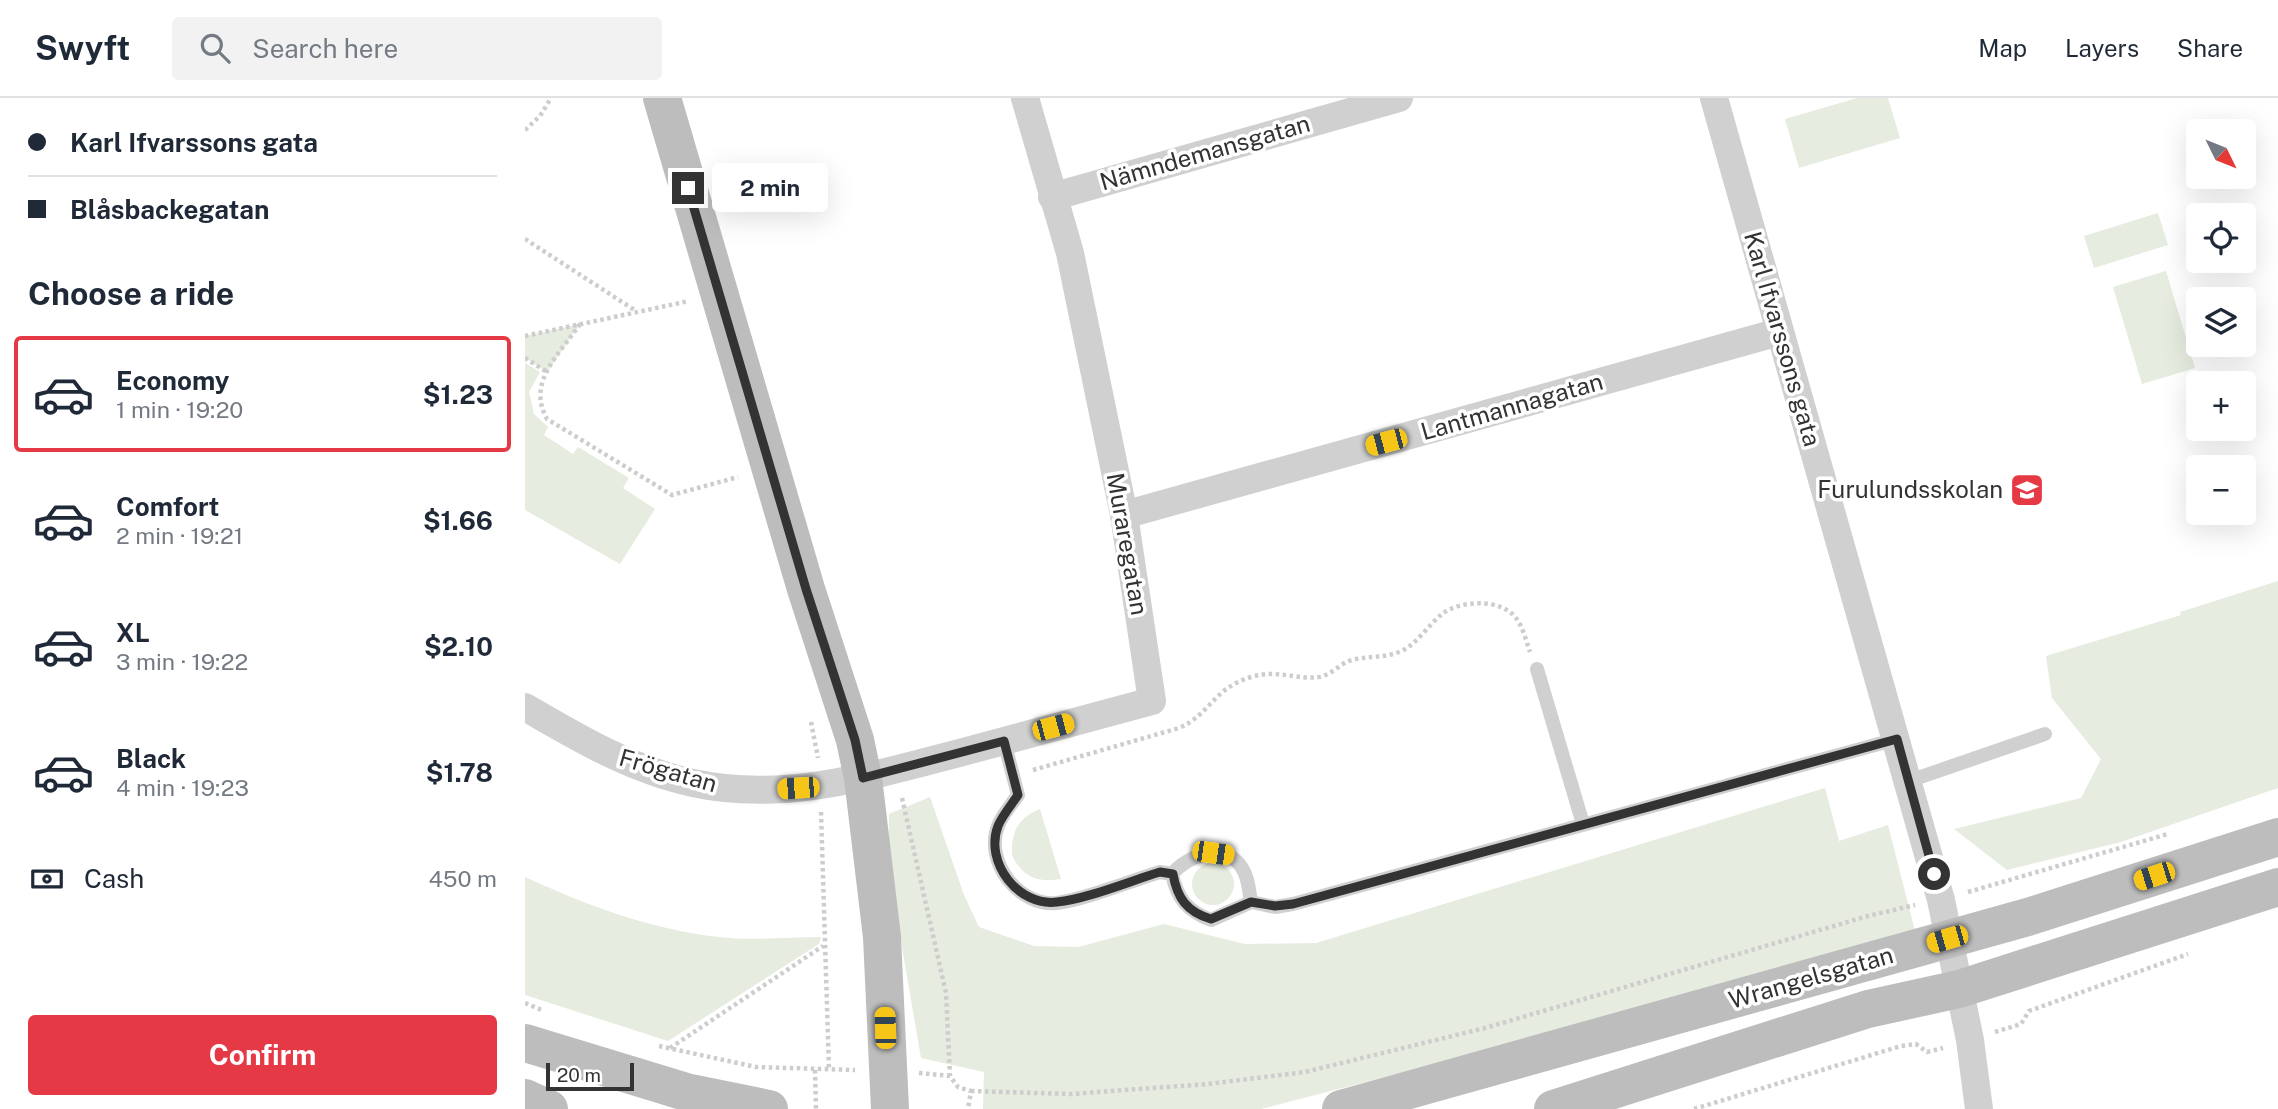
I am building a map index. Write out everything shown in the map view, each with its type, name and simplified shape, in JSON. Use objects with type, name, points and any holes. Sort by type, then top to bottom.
[{"type":"main road","points":[[662,98],[697,299],[806,589],[855,740],[879,774],[882,937],[890,1109]]},
{"type":"main road","name":"Wrangelsgatan","points":[[1341,1109],[2031,916],[2278,837]]},
{"type":"main road","name":"Wrangelsgatan","points":[[1553,1109],[1868,1009],[1959,989],[2278,887]]},
{"type":"main road","points":[[525,1043],[686,1092],[769,1109]]},
{"type":"main road","points":[[525,1098],[549,1109]]},
{"type":"street","name":"Muraregatan","points":[[879,774],[1152,701],[1124,515],[1070,253],[1025,98]]},
{"type":"street","name":"Nämndemansgatan","points":[[1052,197],[1360,103],[1399,98]]},
{"type":"street","name":"Karl Ifvarssons gata","points":[[1714,98],[1941,900],[1979,1109]]},
{"type":"street","name":"Lantmannagatan","points":[[1124,515],[1779,332]]},
{"type":"street","name":"Frögatan","points":[[525,706],[588,744],[629,762],[692,783],[748,792],[824,787],[879,774]]},
{"type":"lane","points":[[1537,669],[1583,824]]},
{"type":"lane","points":[[1909,781],[2045,734]]},
{"type":"lane","points":[[1173,874],[1179,897],[1187,908],[1211,919],[1251,902],[1275,906],[1293,904],[1897,739]]},
{"type":"lane","points":[[1004,741],[1018,795],[997,827],[996,848],[1002,873],[1017,890],[1036,899],[1056,903],[1160,872],[1173,874]]},
{"type":"lane","points":[[1173,874],[1183,861],[1194,857],[1213,853],[1228,855],[1240,863],[1251,902]]},
{"type":"path","points":[[525,130],[540,116],[551,98]]},
{"type":"path","points":[[525,239],[637,311]]},
{"type":"path","points":[[525,336],[697,299]]},
{"type":"path","points":[[580,324],[538,389],[540,406],[547,419],[672,495],[742,476]]},
{"type":"path","points":[[525,358],[547,372]]},
{"type":"path","points":[[1014,776],[1179,728],[1198,717],[1221,690],[1252,676],[1278,672],[1316,677],[1330,673],[1350,660],[1400,652],[1453,606],[1498,606],[1512,614],[1518,619],[1537,669]]},
{"type":"path","points":[[810,717],[824,787],[820,820],[829,1070]]},
{"type":"path","points":[[879,774],[946,993],[950,1076],[958,1087],[971,1091],[1071,1094],[1208,1084],[1305,1072],[1485,1028],[1868,916],[1941,900],[2173,832]]},
{"type":"path","points":[[670,1048],[824,946]]},
{"type":"path","points":[[525,1003],[550,1013]]},
{"type":"path","points":[[646,1042],[756,1067],[887,1069],[950,1076]]},
{"type":"path","points":[[815,1070],[816,1109]]},
{"type":"path","points":[[968,1109],[971,1091]]},
{"type":"shaded area","points":[[1857,98],[1888,98],[1900,138],[1799,168],[1785,119]]},
{"type":"shaded area","points":[[2158,213],[2168,245],[2094,268],[2084,236]]},
{"type":"shaded area","points":[[2166,271],[2186,338],[2186,357],[2192,357],[2195,368],[2142,384],[2113,287]]},
{"type":"shaded area","points":[[580,324],[547,372],[525,358],[525,336]]},
{"type":"shaded area","points":[[525,363],[540,372],[529,392],[534,414],[548,427],[544,435],[573,454],[578,447],[629,478],[623,488],[655,509],[620,564],[525,510]]},
{"type":"shaded area","points":[[2278,581],[2278,788],[2121,842],[2007,870],[1954,829],[2081,798],[2101,759],[2052,698],[2046,656],[2181,615],[2180,612]]},
{"type":"shaded area","points":[[1825,788],[1839,841],[1888,825],[1917,939],[1261,1109],[983,1109],[984,1072],[921,1058],[889,871],[889,814],[930,797],[964,895],[979,927],[1034,946],[1078,947],[1164,924],[1245,944],[1316,943]]},
{"type":"shaded area","points":[[1040,809],[1061,879],[1032,877],[1021,869],[1012,855],[1017,827],[1026,817]]},
{"type":"shaded area","points":[[1213,863],[1228,869],[1234,884],[1228,899],[1213,905],[1198,899],[1192,884],[1198,869]]},
{"type":"shaded area","points":[[525,877],[596,906],[669,929],[732,938],[821,937],[819,944],[668,1041],[525,995]]},
{"type":"place","name":"Furulundsskolan","points":[[2027,490]]},
{"type":"route","points":[[688,188],[806,589],[855,740],[863,778],[1004,741],[1018,795],[997,827],[996,848],[1002,873],[1017,890],[1036,899],[1056,903],[1160,872],[1173,874],[1179,897],[1187,908],[1211,919],[1251,902],[1275,906],[1293,904],[1897,739],[1934,874]]}]
